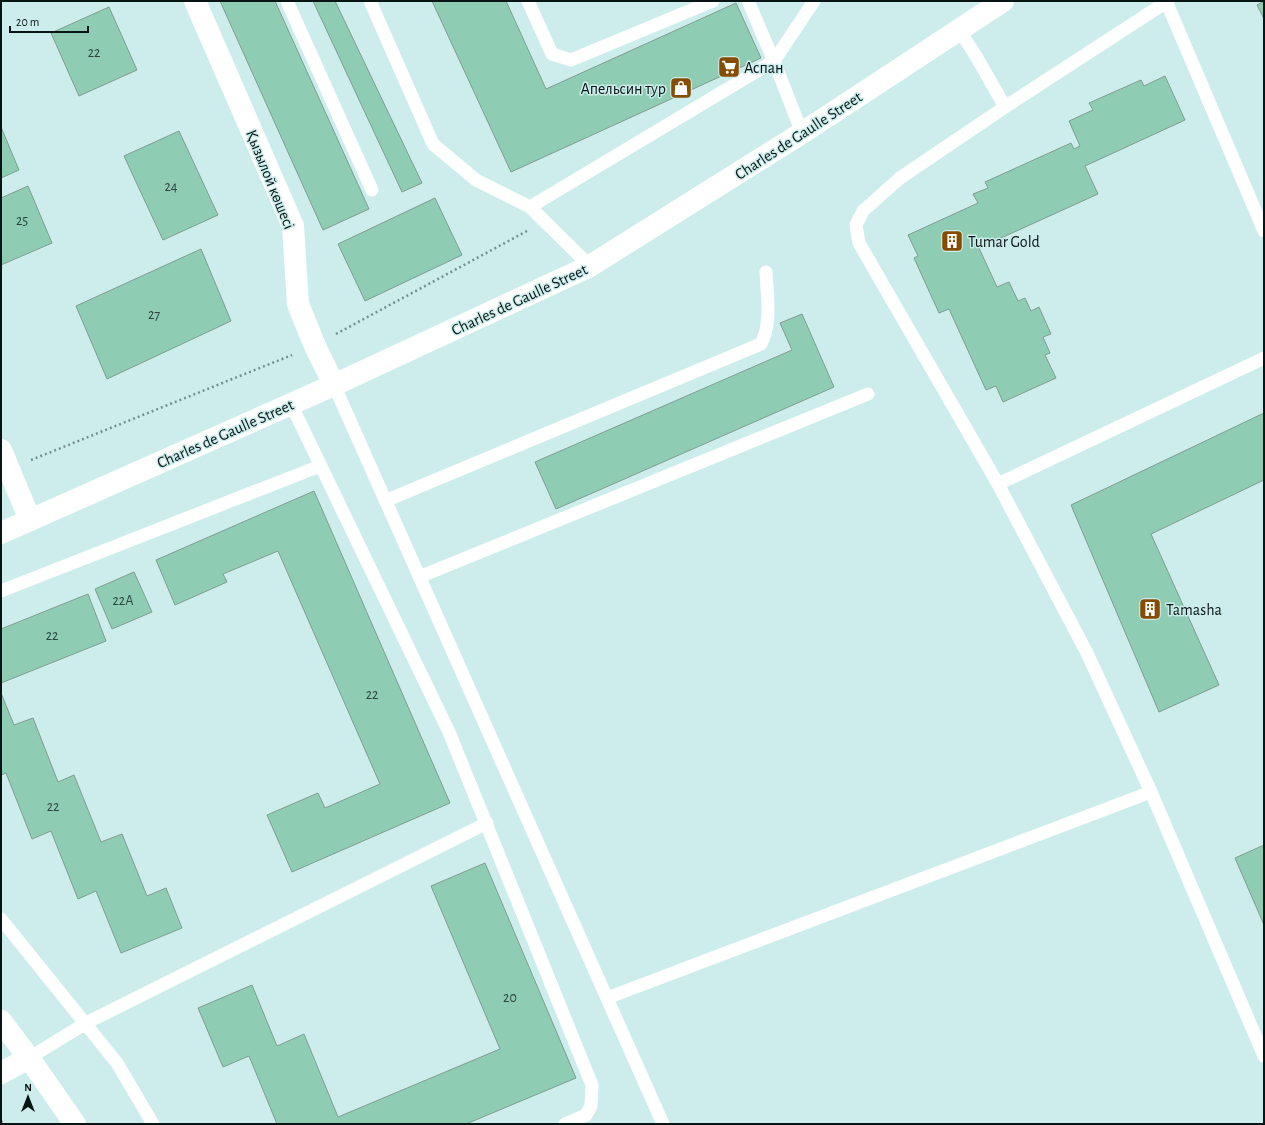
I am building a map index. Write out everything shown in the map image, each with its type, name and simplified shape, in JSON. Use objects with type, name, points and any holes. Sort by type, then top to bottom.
[{"type":"street","name":"Қызылой көшесі","points":[[194,1],[293,226],[298,304],[315,346],[334,385]]},
{"type":"street","name":"Charles de Gaulle Street","points":[[1,533],[334,385],[590,266],[802,133],[1003,1]]},
{"type":"street","points":[[5,459],[30,520]]},
{"type":"street","points":[[1,1021],[75,1124]]},
{"type":"street","points":[[1,1073],[29,1058]]},
{"type":"lane","points":[[287,1],[372,190]]},
{"type":"lane","points":[[370,1],[433,144],[476,180],[530,207],[590,266]]},
{"type":"lane","points":[[528,1],[552,54],[571,60],[713,1]]},
{"type":"lane","points":[[748,1],[774,60],[802,133]]},
{"type":"lane","points":[[530,207],[774,60],[814,1]]},
{"type":"lane","points":[[1264,232],[1166,1],[900,178],[863,211],[856,226],[859,243],[998,484],[1087,653],[1151,792],[1264,1056]]},
{"type":"lane","points":[[959,30],[976,56],[1005,107]]},
{"type":"lane","points":[[386,501],[761,344],[765,336],[767,325],[766,272]]},
{"type":"lane","points":[[998,484],[1264,358]]},
{"type":"lane","points":[[334,385],[663,1124]]},
{"type":"lane","points":[[419,577],[868,394]]},
{"type":"lane","points":[[291,404],[449,732],[592,1085],[591,1106],[586,1116],[565,1124]]},
{"type":"lane","points":[[1,592],[320,466]]},
{"type":"lane","points":[[607,998],[1151,792]]},
{"type":"lane","points":[[29,1058],[86,1024],[487,823]]},
{"type":"lane","points":[[1,919],[117,1063],[153,1124]]},
{"type":"path","points":[[5,459],[315,346],[545,222]]},
{"type":"building","points":[[220,1],[275,1],[369,209],[323,230]]},
{"type":"building","points":[[313,1],[335,1],[422,183],[402,192]]},
{"type":"building","points":[[432,1],[506,1],[546,89],[736,3],[761,58],[511,172]]},
{"type":"building","points":[[1264,1],[1264,19],[1257,5]]},
{"type":"building","points":[[109,7],[137,70],[79,96],[51,33]]},
{"type":"building","name":"Tumar Gold","points":[[1165,76],[1185,120],[1085,166],[1098,194],[979,248],[997,287],[1009,282],[1018,301],[1025,298],[1031,311],[1039,307],[1051,334],[1043,337],[1050,353],[1045,355],[1056,378],[1003,402],[996,386],[986,390],[949,309],[939,313],[914,258],[918,256],[908,235],[978,203],[973,194],[988,188],[985,182],[1071,143],[1074,149],[1080,146],[1069,121],[1093,110],[1089,103],[1141,80],[1144,86]]},
{"type":"building","points":[[1,127],[19,170],[1,178]]},
{"type":"building","points":[[179,131],[218,215],[163,240],[124,156]]},
{"type":"building","points":[[28,186],[52,243],[1,265],[1,198]]},
{"type":"building","points":[[435,198],[462,255],[365,301],[338,244]]},
{"type":"building","points":[[201,249],[231,321],[107,379],[76,306]]},
{"type":"building","points":[[802,314],[834,387],[556,509],[535,462],[792,350],[780,323]]},
{"type":"building","name":"Tamasha","points":[[1264,413],[1264,480],[1151,534],[1219,685],[1159,712],[1071,505]]},
{"type":"building","points":[[314,491],[450,803],[292,872],[267,815],[318,793],[325,808],[380,784],[278,551],[223,574],[227,582],[175,605],[156,560]]},
{"type":"building","points":[[134,572],[152,612],[112,629],[95,589]]},
{"type":"building","points":[[88,594],[106,641],[1,683],[1,629]]},
{"type":"building","points":[[1,693],[14,725],[33,718],[58,782],[74,775],[101,842],[122,834],[147,896],[166,888],[182,928],[121,953],[96,891],[78,899],[51,831],[32,839],[6,773],[1,775]]},
{"type":"building","points":[[1264,845],[1264,925],[1235,858]]},
{"type":"building","points":[[485,863],[576,1078],[466,1124],[277,1124],[249,1056],[223,1067],[198,1008],[252,985],[277,1046],[304,1034],[338,1117],[500,1049],[431,886]]},
{"type":"place","name":"Аспан","points":[[729,67]]},
{"type":"place","name":"Апельсин тур","points":[[681,88]]},
{"type":"place","name":"Tumar Gold","points":[[952,241]]},
{"type":"place","name":"Tamasha","points":[[1150,609]]}]
